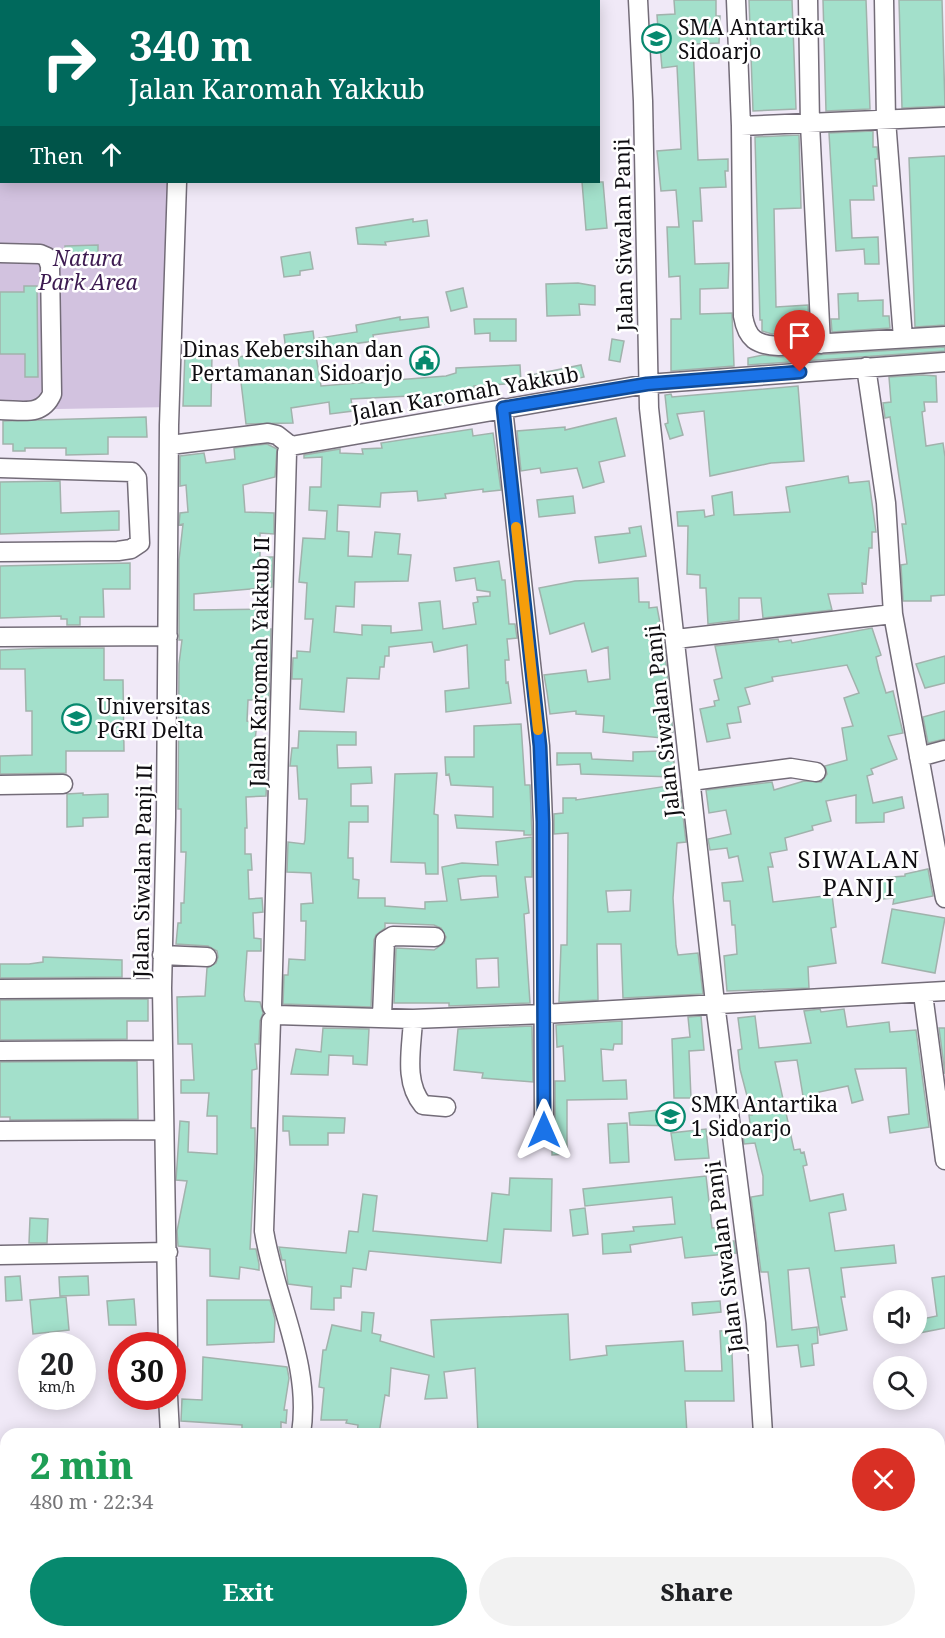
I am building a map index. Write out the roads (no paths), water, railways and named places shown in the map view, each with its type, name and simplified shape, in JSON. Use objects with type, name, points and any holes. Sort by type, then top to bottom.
[{"type":"street","name":"Jalan Siwalan Panji","points":[[638,0],[643,101],[647,384],[715,1003],[756,1323],[763,1428]]},
{"type":"street","points":[[736,0],[745,325],[749,337],[755,343],[765,345],[945,336]]},
{"type":"street","points":[[808,0],[810,124],[821,344]]},
{"type":"street","points":[[884,0],[886,120],[903,338]]},
{"type":"street","points":[[741,126],[945,117]]},
{"type":"street","name":"Jalan Siwalan Panji II","points":[[168,1332],[162,956],[170,445],[177,183]]},
{"type":"street","points":[[0,253],[40,254],[47,257],[50,266],[52,394],[47,405],[41,410],[0,410]]},
{"type":"street","name":"Jalan Karomah Yakkub","points":[[291,446],[647,384],[945,362]]},
{"type":"street","points":[[866,367],[886,502],[892,614],[945,898]]},
{"type":"street","points":[[503,408],[540,746],[544,1130]]},
{"type":"street","points":[[170,445],[268,433],[277,435],[291,446]]},
{"type":"street","name":"Jalan Karomah Yakkub II","points":[[273,1014],[287,452],[291,446]]},
{"type":"street","points":[[0,468],[129,471],[137,478],[140,543],[131,549],[0,552]]},
{"type":"street","points":[[139,520],[170,521]]},
{"type":"street","points":[[676,639],[892,614]]},
{"type":"street","points":[[0,637],[168,636]]},
{"type":"street","points":[[919,757],[945,750]]},
{"type":"street","points":[[691,781],[791,768],[816,772]]},
{"type":"street","points":[[0,785],[63,784]]},
{"type":"street","points":[[382,1016],[388,938],[435,937]]},
{"type":"street","points":[[162,956],[207,957]]},
{"type":"street","points":[[0,989],[162,988]]},
{"type":"street","points":[[302,1428],[304,1410],[297,1350],[269,1264],[264,1231],[273,1014],[382,1016],[413,1019],[544,1014],[945,991]]},
{"type":"street","points":[[923,994],[945,1165]]},
{"type":"street","points":[[413,1019],[410,1080],[414,1095],[423,1105],[446,1107]]},
{"type":"street","points":[[0,1051],[162,1050]]},
{"type":"street","points":[[0,1131],[164,1130]]},
{"type":"street","points":[[0,1255],[168,1252]]},
{"type":"street","points":[[169,1410],[170,1428]]},
{"type":"place","name":"SMA Antartika Sidoarjo","points":[[657,39]]},
{"type":"place","name":"Dinas Kebersihan dan Pertamanan Sidoarjo","points":[[424,361]]},
{"type":"place","name":"Universitas PGRI Delta","points":[[76,718]]},
{"type":"place","name":"SMK Antartika 1 Sidoarjo","points":[[670,1116]]},
{"type":"district","name":"SIWALAN PANJI","points":[[859,872]]},
{"type":"park label","name":"Natura Park Area","points":[[88,270]]}]
